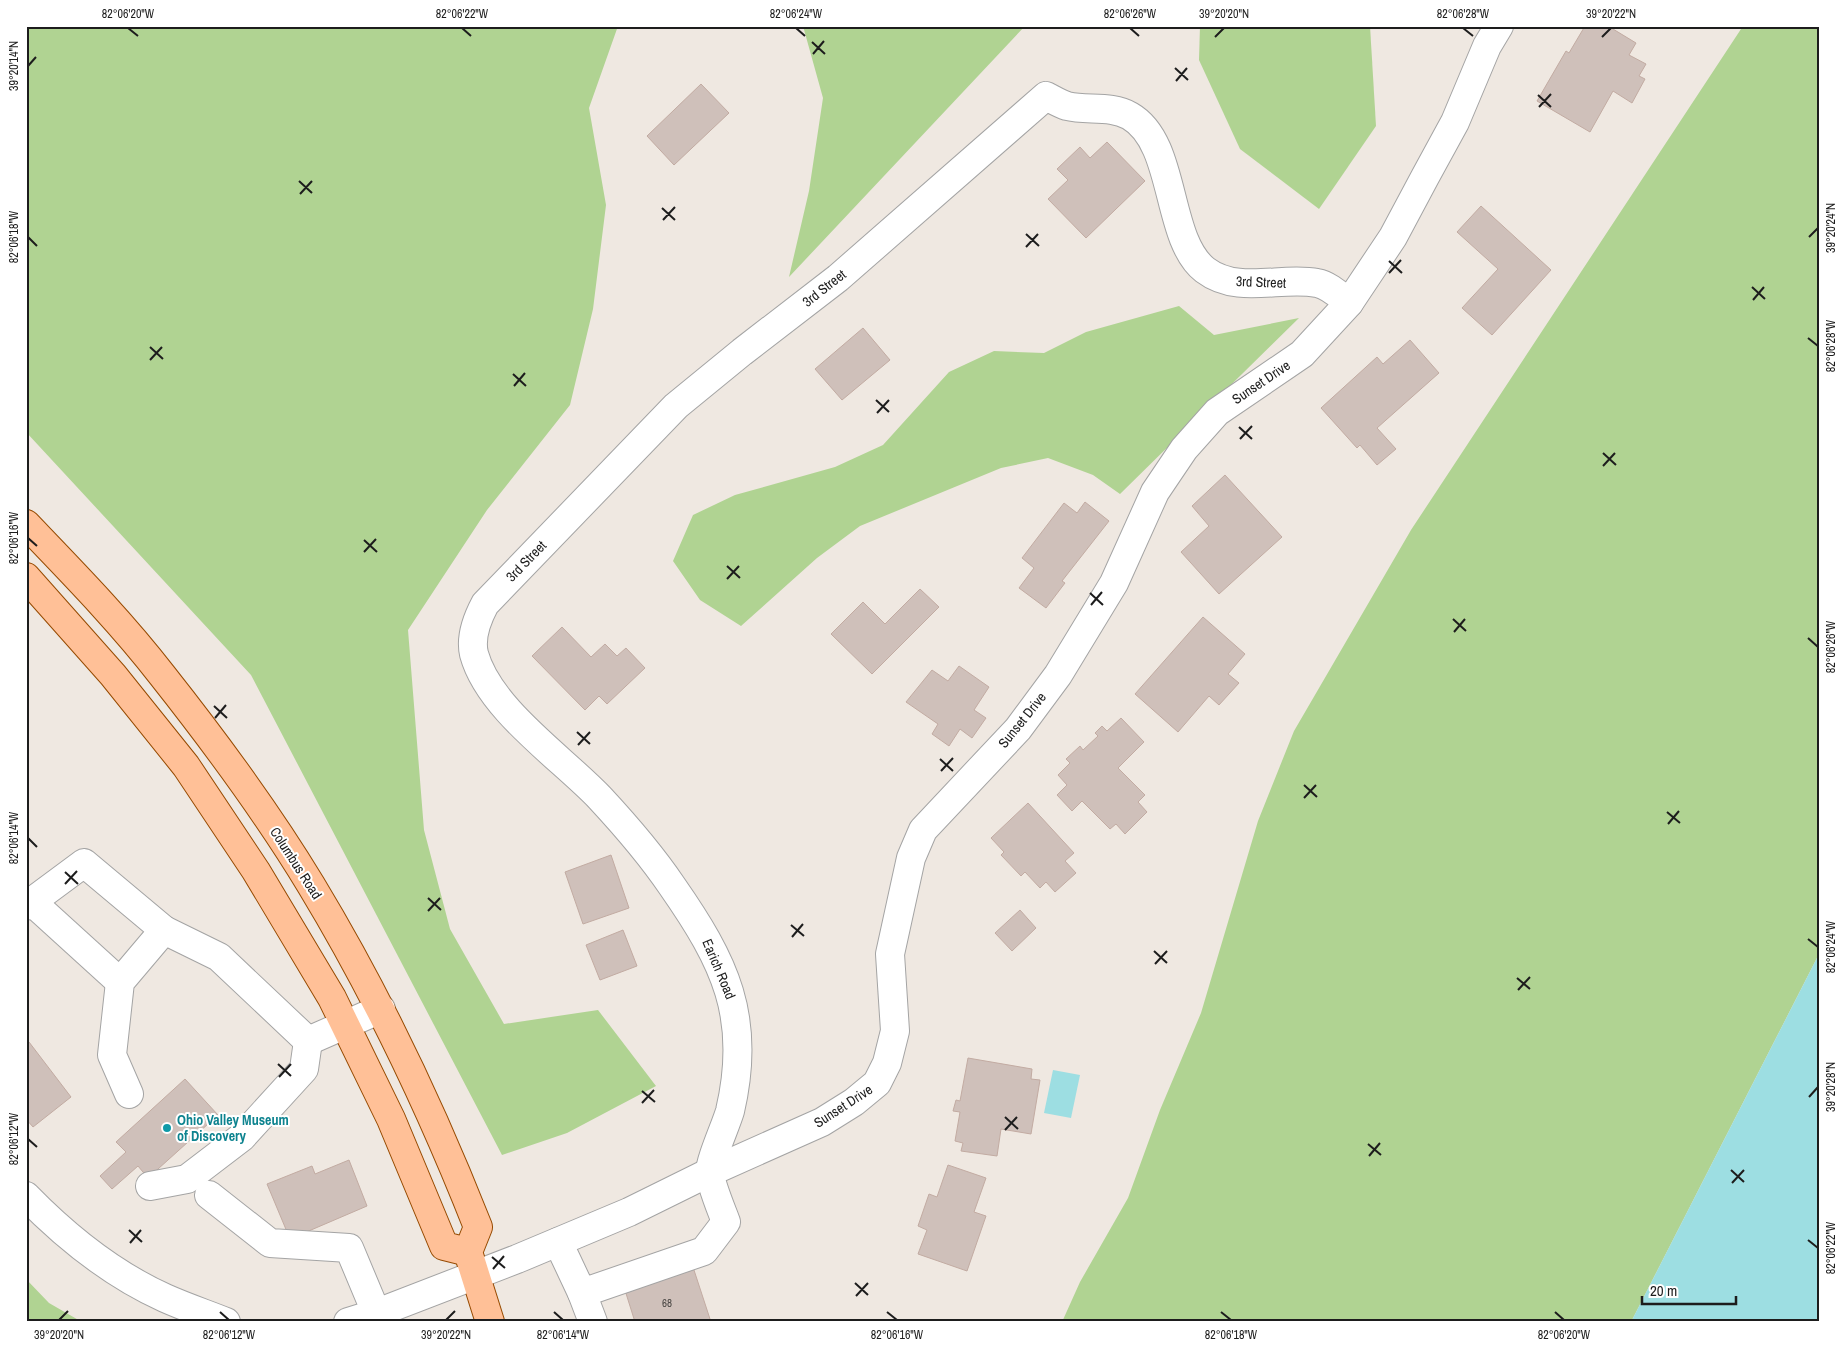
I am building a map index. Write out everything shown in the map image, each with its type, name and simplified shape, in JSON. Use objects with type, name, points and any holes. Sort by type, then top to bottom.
[{"type":"main road","name":"Columbus Road","points":[[26,524],[86,587],[161,674],[236,774],[311,884],[381,1009],[425,1100],[478,1226],[472,1263]]},
{"type":"main road","points":[[26,578],[113,675],[186,766],[256,871],[332,998],[346,1025],[391,1119],[444,1246],[472,1263],[490,1322]]},
{"type":"street","name":"Sunset Drive","points":[[348,1322],[378,1317],[472,1263],[558,1242],[630,1212],[710,1172],[822,1122],[854,1102],[877,1083],[887,1063],[894,1032],[890,954],[910,858],[923,830],[1018,729],[1058,675],[1114,583],[1155,492],[1184,449],[1217,412],[1302,354],[1349,303],[1393,237],[1426,177],[1455,122],[1487,46],[1499,26]]},
{"type":"street","name":"3rd Street","points":[[599,798],[530,733],[484,676],[474,654],[473,637],[477,621],[485,604],[676,406],[838,278],[1046,96],[1066,106],[1097,107],[1130,116],[1148,133],[1166,178],[1190,254],[1206,271],[1227,280],[1253,284],[1318,283],[1349,303]]},
{"type":"street","name":"Earich Road","points":[[599,798],[637,840],[671,884],[703,932],[729,987],[736,1013],[738,1050],[730,1111],[710,1172]]},
{"type":"street","points":[[120,982],[29,904],[84,864],[164,930],[219,957],[308,1041]]},
{"type":"street","points":[[129,1094],[112,1055],[120,982],[164,930]]},
{"type":"street","points":[[308,1041],[381,1009]]},
{"type":"street","points":[[150,1186],[186,1180],[242,1137],[304,1069],[308,1041]]},
{"type":"street","points":[[582,1293],[704,1251],[726,1222],[710,1172]]},
{"type":"street","points":[[209,1195],[270,1243],[349,1248],[378,1317]]},
{"type":"street","points":[[26,1196],[68,1234],[119,1272],[164,1298],[226,1322]]},
{"type":"street","points":[[558,1242],[594,1322]]},
{"type":"green space","points":[[26,26],[618,26],[589,108],[606,205],[593,309],[570,405],[487,510],[408,630],[424,830],[450,929],[504,1024],[598,1010],[656,1086],[567,1133],[502,1155],[251,675],[26,432]]},
{"type":"green space","points":[[803,26],[1025,26],[789,277],[809,191],[823,98]]},
{"type":"green space","points":[[1200,26],[1370,26],[1376,126],[1319,209],[1240,149],[1199,60]]},
{"type":"green space","points":[[1743,26],[1819,26],[1819,954],[1631,1322],[1062,1322],[1080,1282],[1128,1198],[1160,1110],[1201,1013],[1258,821],[1294,731],[1411,530]]},
{"type":"green space","points":[[1179,306],[1214,335],[1299,318],[1120,494],[1093,475],[1048,458],[1001,468],[860,526],[817,558],[741,626],[700,600],[673,561],[693,515],[735,495],[835,467],[883,445],[949,372],[994,351],[1044,353],[1086,332]]},
{"type":"green space","points":[[26,1279],[49,1303],[82,1322],[26,1322]]},
{"type":"water","points":[[1819,954],[1819,1322],[1631,1322]]},
{"type":"water","points":[[1053,1070],[1080,1075],[1071,1118],[1044,1113]]},
{"type":"building","points":[[1585,26],[1608,26],[1636,43],[1629,55],[1646,64],[1639,76],[1645,79],[1632,103],[1613,91],[1590,132],[1537,101],[1566,51],[1569,53]]},
{"type":"building","points":[[701,84],[729,113],[674,165],[647,136]]},
{"type":"building","points":[[1107,142],[1145,181],[1086,238],[1048,199],[1068,180],[1057,169],[1080,147],[1090,158]]},
{"type":"building","points":[[1481,206],[1551,270],[1492,335],[1462,308],[1498,269],[1457,232]]},
{"type":"building","points":[[863,328],[890,360],[842,400],[815,369]]},
{"type":"building","points":[[1410,340],[1439,373],[1377,428],[1396,449],[1377,465],[1360,445],[1357,448],[1321,408],[1377,357],[1383,364]]},
{"type":"building","points":[[1225,475],[1282,537],[1219,594],[1181,552],[1209,526],[1192,506]]},
{"type":"building","points":[[1085,502],[1109,521],[1062,581],[1065,583],[1046,608],[1019,588],[1034,568],[1022,558],[1064,503],[1077,513]]},
{"type":"building","points":[[920,589],[939,607],[872,674],[831,634],[863,602],[885,624]]},
{"type":"building","points":[[1203,617],[1245,654],[1228,674],[1239,683],[1219,705],[1209,696],[1178,732],[1135,694]]},
{"type":"building","points":[[562,627],[591,657],[605,644],[617,656],[626,648],[645,668],[607,704],[599,696],[585,710],[532,656]]},
{"type":"building","points":[[959,666],[989,687],[974,710],[986,718],[972,738],[960,729],[949,746],[932,734],[938,724],[906,702],[932,670],[948,681]]},
{"type":"building","points":[[1121,718],[1144,742],[1118,768],[1145,795],[1138,802],[1147,812],[1125,834],[1116,824],[1110,829],[1082,801],[1072,811],[1057,795],[1067,785],[1058,775],[1070,763],[1066,759],[1080,746],[1083,750],[1098,736],[1095,733],[1102,726],[1107,731]]},
{"type":"building","points":[[1028,803],[1074,853],[1065,861],[1076,873],[1055,892],[1046,882],[1040,888],[1025,872],[1021,876],[1001,855],[1004,852],[991,838]]},
{"type":"building","points":[[611,855],[629,908],[583,924],[565,872]]},
{"type":"building","points":[[1020,910],[1036,928],[1012,951],[995,933]]},
{"type":"building","points":[[623,930],[637,966],[600,980],[586,945]]},
{"type":"building","points":[[29,1042],[71,1097],[33,1127],[26,1119],[26,1044]]},
{"type":"building","points":[[968,1058],[1032,1069],[1031,1079],[1040,1080],[1031,1134],[1001,1129],[997,1156],[961,1151],[963,1143],[955,1141],[960,1112],[953,1111],[956,1100],[960,1101]]},
{"type":"building","name":"Ohio Valley Museum of Discovery","points":[[185,1079],[218,1115],[148,1178],[138,1166],[112,1189],[100,1176],[126,1152],[116,1142]]},
{"type":"building","points":[[349,1160],[367,1206],[290,1239],[267,1184],[312,1166],[315,1174]]},
{"type":"building","points":[[948,1165],[986,1178],[974,1212],[986,1216],[967,1271],[918,1254],[927,1230],[918,1226],[929,1194],[937,1197]]},
{"type":"building","points":[[692,1264],[710,1319],[702,1322],[635,1322],[624,1287]]},
{"type":"place","name":"Ohio Valley Museum of Discovery","points":[[167,1128]]}]
